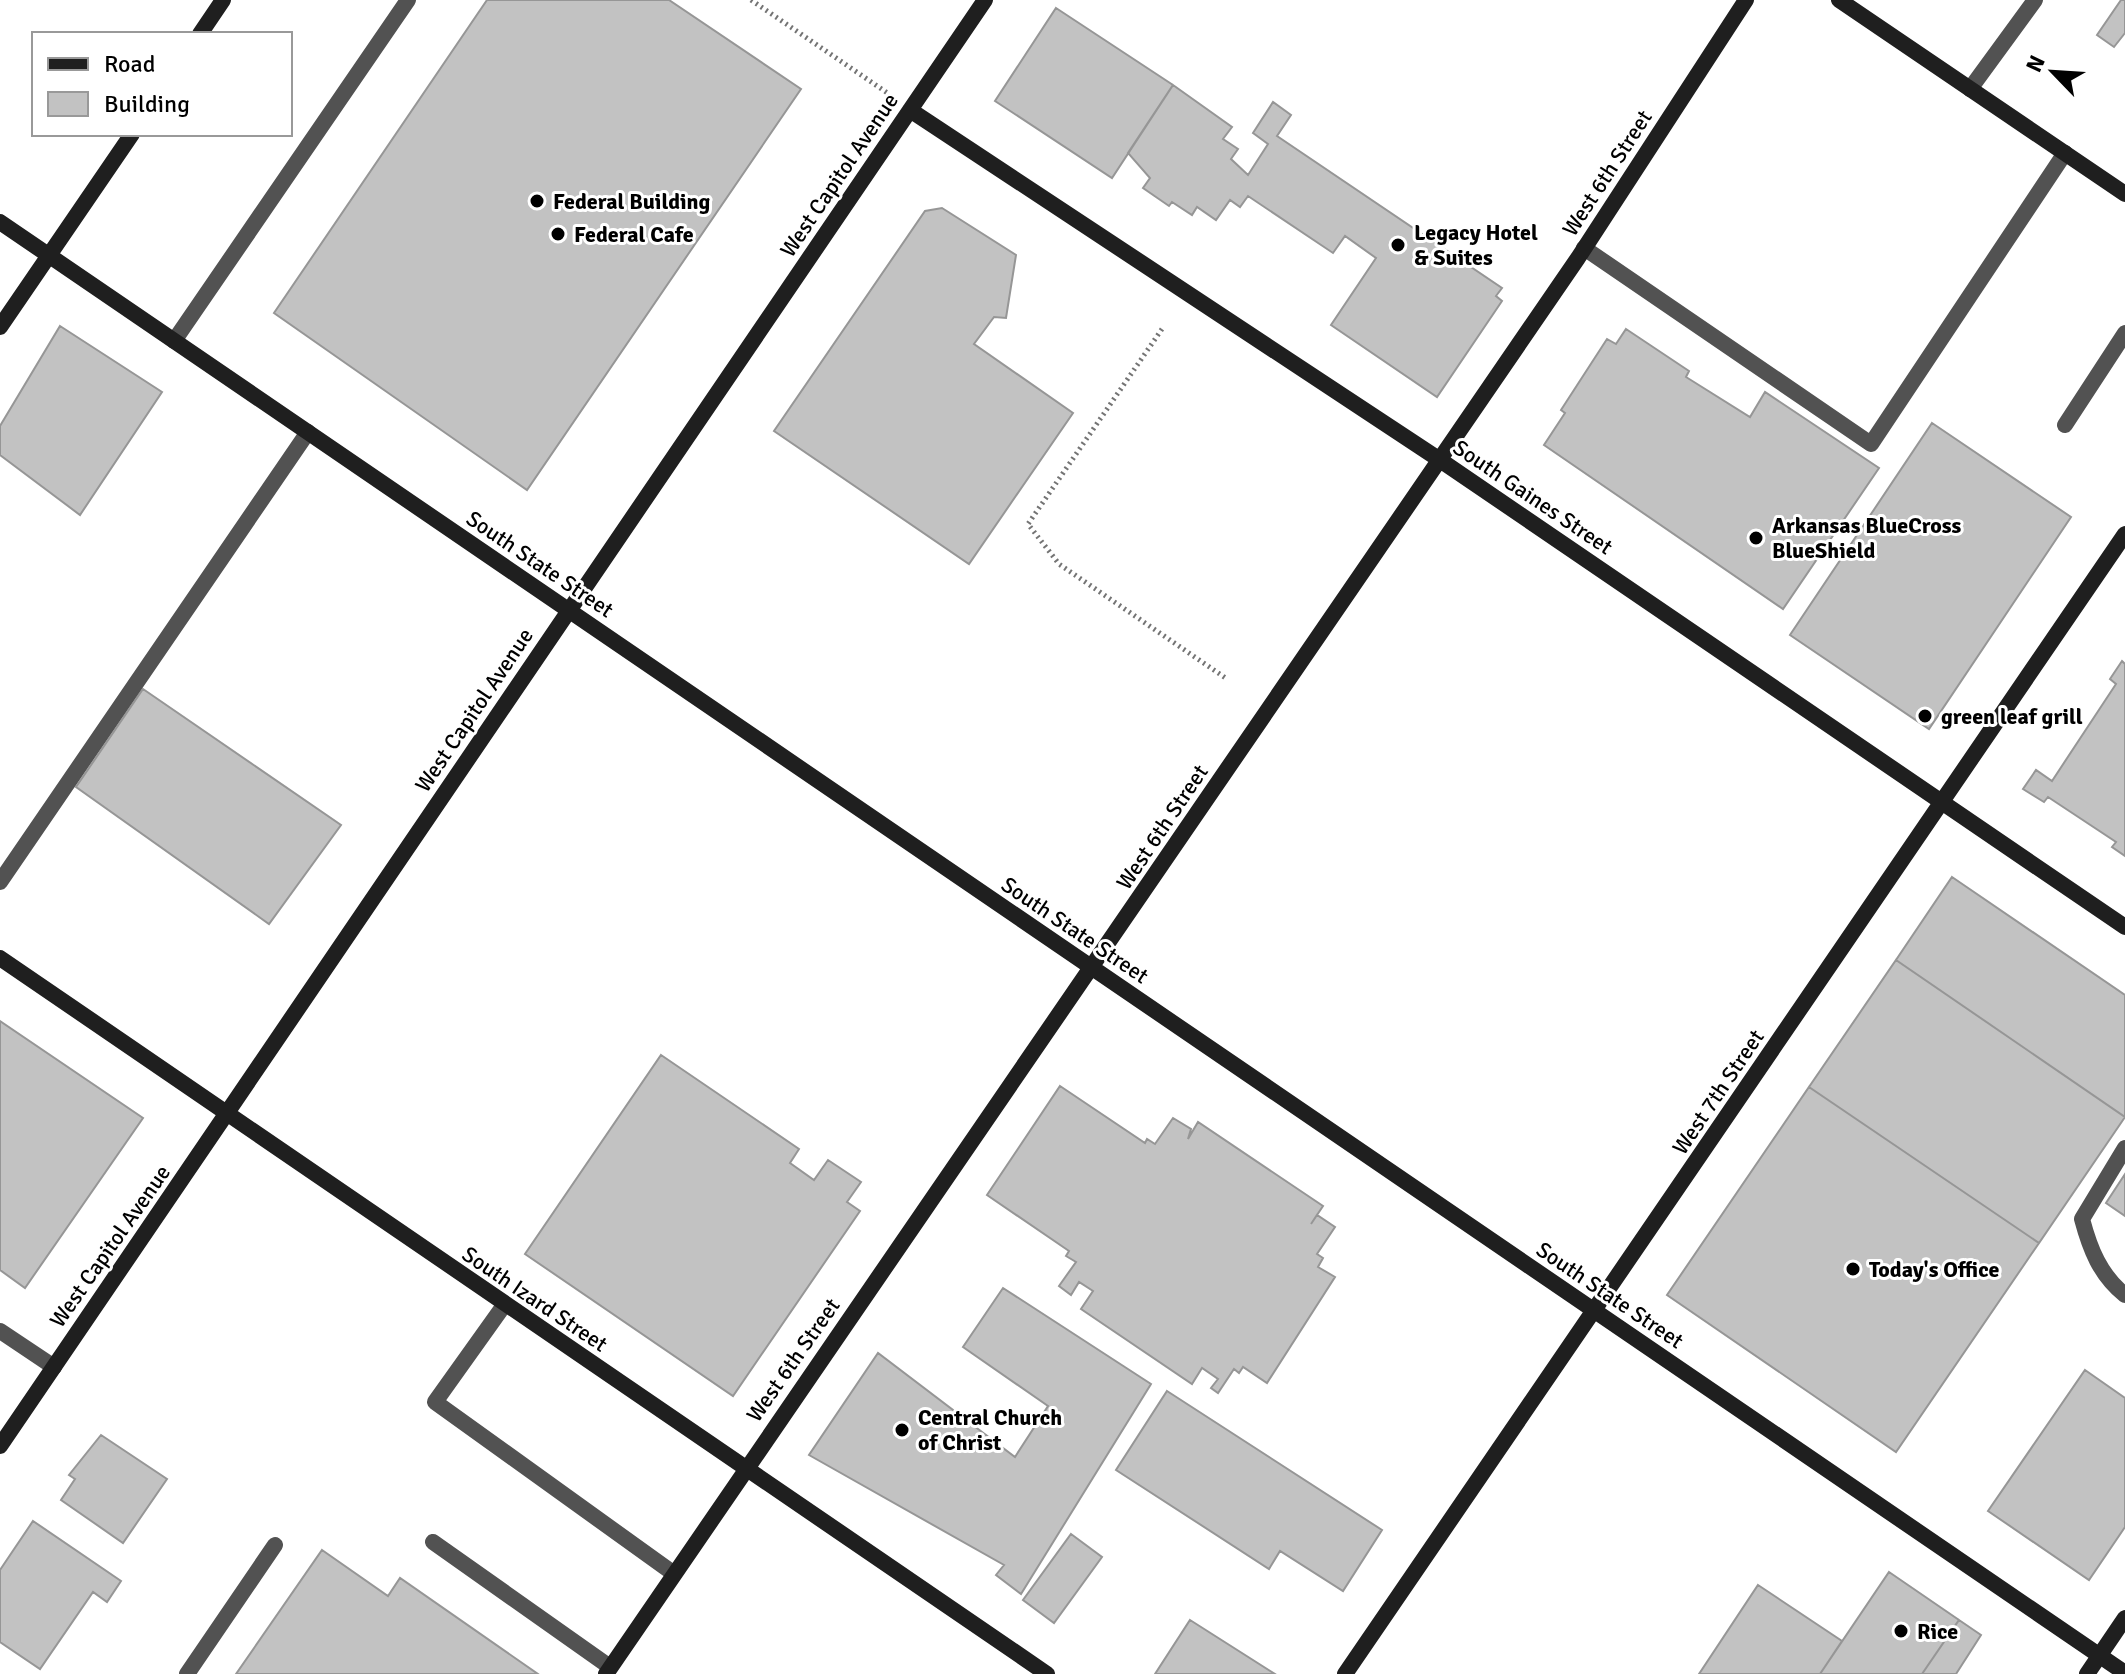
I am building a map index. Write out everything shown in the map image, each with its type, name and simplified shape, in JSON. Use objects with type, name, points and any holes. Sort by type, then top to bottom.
[{"type":"street","points":[[201,32],[223,0]]},
{"type":"street","name":"West Capitol Avenue","points":[[0,1446],[985,0]]},
{"type":"street","name":"West 6th Street","points":[[608,1671],[1440,460],[1584,248],[1746,0]]},
{"type":"street","points":[[1839,0],[2125,194]]},
{"type":"street","name":"South Gaines Street","points":[[910,110],[1440,460],[2125,927]]},
{"type":"street","points":[[0,327],[131,136]]},
{"type":"street","name":"South State Street","points":[[0,222],[2125,1673]]},
{"type":"street","name":"West 7th Street","points":[[1345,1674],[1942,802],[2119,556],[2125,534]]},
{"type":"street","name":"South Izard Street","points":[[0,958],[1047,1674]]},
{"type":"street","points":[[2087,1674],[2125,1618]]},
{"type":"lane","points":[[174,341],[408,0]]},
{"type":"lane","points":[[1970,89],[2035,0]]},
{"type":"lane","points":[[1584,248],[1871,444],[2065,153]]},
{"type":"lane","points":[[2065,425],[2125,333]]},
{"type":"lane","points":[[0,882],[308,432]]},
{"type":"lane","points":[[2125,1148],[2082,1219],[2090,1249],[2110,1283],[2125,1295]]},
{"type":"lane","points":[[505,1304],[435,1402],[673,1573]]},
{"type":"lane","points":[[0,1331],[54,1367]]},
{"type":"lane","points":[[433,1542],[608,1671]]},
{"type":"lane","points":[[187,1674],[275,1545]]},
{"type":"path","points":[[751,0],[910,110]]},
{"type":"path","points":[[1162,329],[1028,524],[1059,564],[1227,679]]},
{"type":"building","name":"Federal Building","points":[[487,0],[669,0],[801,89],[527,490],[274,313]]},
{"type":"building","points":[[2121,0],[2125,0],[2125,33],[2114,47],[2097,35]]},
{"type":"building","points":[[1056,8],[1173,85],[1112,178],[995,101]]},
{"type":"building","name":"Legacy Hotel & Suites","points":[[1173,85],[1232,127],[1223,139],[1238,149],[1231,159],[1248,175],[1268,144],[1253,133],[1273,102],[1291,115],[1277,136],[1502,288],[1496,296],[1502,301],[1437,397],[1331,325],[1376,258],[1345,236],[1333,253],[1248,196],[1240,207],[1230,200],[1216,220],[1197,207],[1192,215],[1172,202],[1169,206],[1143,188],[1150,178],[1128,153]]},
{"type":"building","points":[[942,208],[1016,255],[1006,318],[994,317],[974,344],[1073,413],[969,564],[774,431],[925,211]]},
{"type":"building","points":[[60,326],[162,392],[80,515],[0,455],[0,426]]},
{"type":"building","name":"Arkansas BlueCross BlueShield","points":[[1626,329],[1689,371],[1686,377],[1750,417],[1765,392],[1879,468],[1783,609],[1544,445],[1565,413],[1561,410],[1607,339],[1616,344]]},
{"type":"building","name":"Arkansas BlueCross BlueShield","points":[[1932,423],[2071,517],[1929,729],[1790,635]]},
{"type":"building","points":[[2122,661],[2125,664],[2125,856],[2112,847],[2116,842],[2048,797],[2044,802],[2023,789],[2036,770],[2052,781],[2116,684],[2110,679]]},
{"type":"building","points":[[143,689],[341,825],[269,924],[76,787]]},
{"type":"building","points":[[1952,877],[2125,995],[2125,1117],[1896,960]]},
{"type":"building","points":[[1896,960],[2125,1117],[2039,1243],[1809,1087]]},
{"type":"building","points":[[0,1021],[143,1118],[25,1288],[0,1270]]},
{"type":"building","points":[[661,1055],[799,1149],[790,1163],[814,1180],[828,1160],[861,1182],[847,1202],[860,1211],[733,1396],[525,1254]]},
{"type":"building","points":[[1060,1086],[1145,1143],[1147,1139],[1155,1144],[1173,1118],[1191,1129],[1188,1139],[1198,1122],[1323,1206],[1317,1215],[1335,1227],[1317,1254],[1323,1258],[1318,1267],[1335,1277],[1267,1383],[1243,1367],[1239,1373],[1234,1369],[1218,1393],[1211,1388],[1218,1379],[1202,1368],[1192,1384],[1081,1309],[1093,1291],[1079,1282],[1071,1295],[1059,1286],[1076,1262],[1066,1256],[1069,1251],[987,1195]]},
{"type":"building","name":"Today's Office","points":[[1809,1087],[2039,1243],[1896,1452],[1667,1295]]},
{"type":"building","points":[[2125,1174],[2125,1216],[2106,1203]]},
{"type":"building","name":"Central Church of Christ","points":[[1003,1288],[1151,1384],[1021,1594],[996,1575],[1004,1565],[809,1455],[878,1353],[1015,1457],[1048,1406],[963,1347]]},
{"type":"building","points":[[2085,1370],[2125,1398],[2125,1527],[2089,1580],[1988,1511]]},
{"type":"building","points":[[1167,1391],[1382,1530],[1343,1591],[1280,1551],[1269,1569],[1116,1470]]},
{"type":"building","points":[[101,1435],[167,1479],[123,1543],[61,1500],[75,1479],[69,1475]]},
{"type":"building","points":[[33,1521],[121,1581],[107,1602],[93,1592],[40,1669],[0,1642],[0,1570]]},
{"type":"building","points":[[1071,1534],[1102,1557],[1054,1623],[1023,1600]]},
{"type":"building","points":[[322,1550],[388,1596],[400,1578],[538,1674],[236,1674]]},
{"type":"building","name":"Rice","points":[[1889,1572],[1959,1620],[1922,1674],[1820,1674]]},
{"type":"building","points":[[1758,1585],[1842,1641],[1820,1674],[1699,1674]]},
{"type":"building","points":[[1190,1620],[1275,1674],[1155,1674]]},
{"type":"building","points":[[1959,1620],[1981,1635],[1956,1674],[1922,1674]]},
{"type":"place","name":"Federal Building","points":[[537,201]]},
{"type":"place","name":"Federal Cafe","points":[[558,234]]},
{"type":"place","name":"Legacy Hotel & Suites","points":[[1398,245]]},
{"type":"place","name":"Arkansas BlueCross BlueShield","points":[[1756,538]]},
{"type":"place","name":"green leaf grill","points":[[1925,716]]},
{"type":"place","name":"Today's Office","points":[[1853,1269]]},
{"type":"place","name":"Central Church of Christ","points":[[902,1430]]},
{"type":"place","name":"Rice","points":[[1901,1631]]}]
